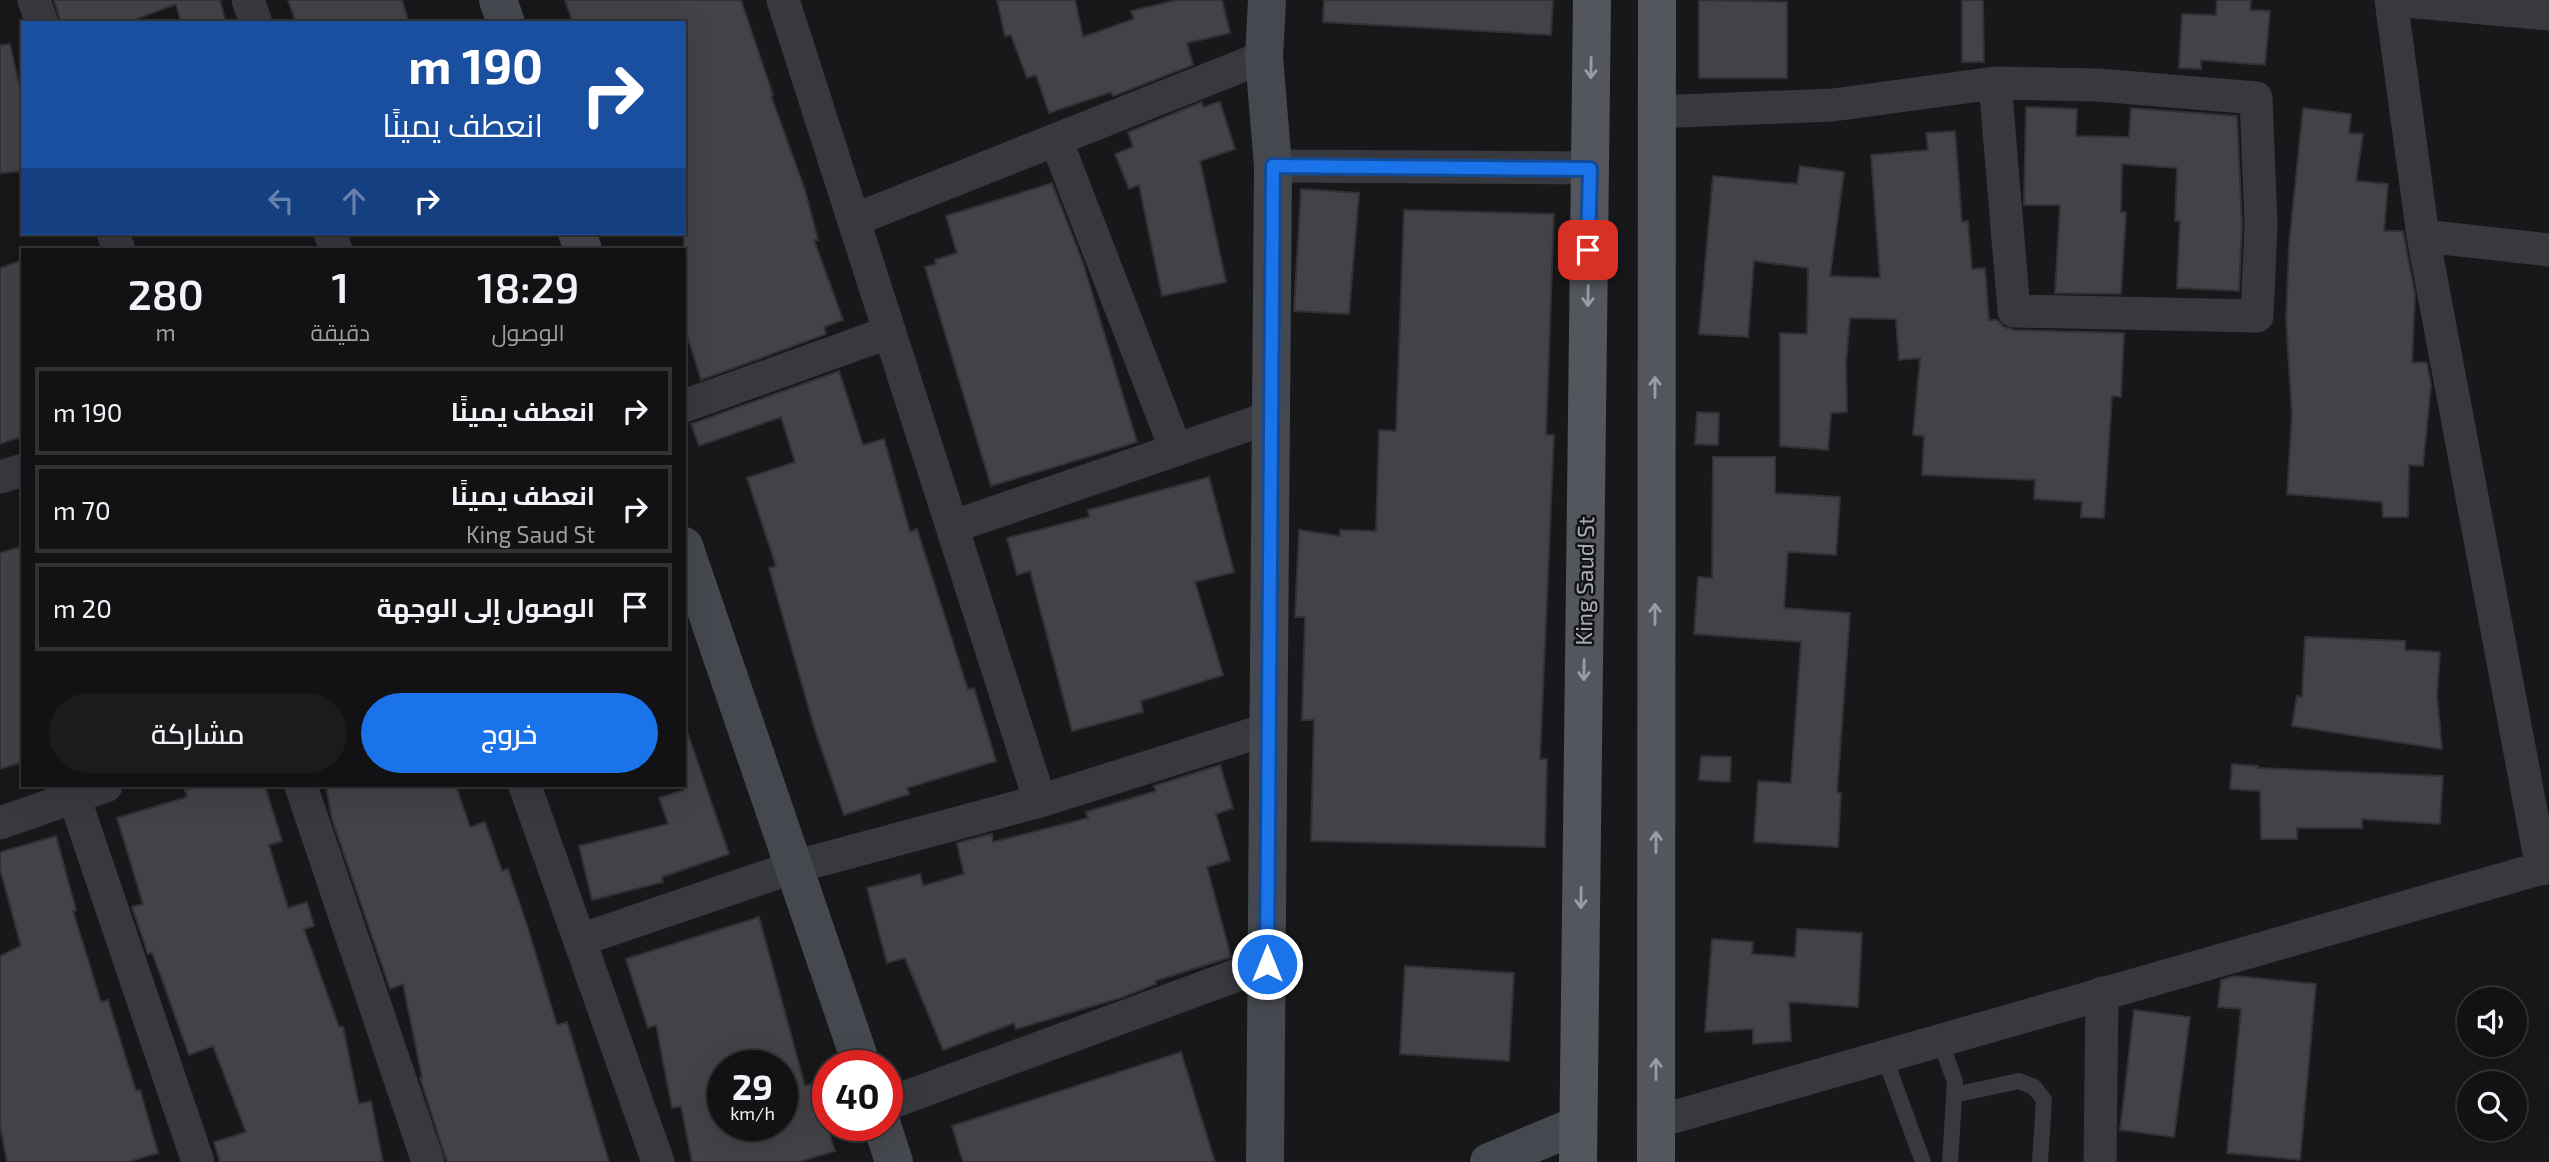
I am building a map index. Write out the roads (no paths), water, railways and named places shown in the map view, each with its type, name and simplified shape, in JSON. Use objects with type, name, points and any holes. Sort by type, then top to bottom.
[{"type":"main road","name":"King Saud St","points":[[1578,1144],[1592,0]]},
{"type":"main road","points":[[1656,1162],[1654,112],[1657,0]]},
{"type":"street","points":[[34,0],[41,21]]},
{"type":"street","points":[[248,0],[255,21]]},
{"type":"street","points":[[498,0],[505,21]]},
{"type":"street","points":[[1265,1162],[1273,166],[1264,57],[1267,0]]},
{"type":"street","points":[[1656,1122],[2545,867],[2423,236],[2393,0],[2549,14]]},
{"type":"street","points":[[790,2],[854,220],[1040,800]]},
{"type":"street","points":[[854,220],[1264,57]]},
{"type":"street","points":[[1654,112],[1833,105],[1995,83],[2098,85],[2256,98],[2261,225],[2257,316],[2014,311],[1995,83]]},
{"type":"street","points":[[1056,140],[1176,450]]},
{"type":"street","points":[[1273,166],[1590,169]]},
{"type":"street","points":[[2423,236],[2549,250]]},
{"type":"street","points":[[686,405],[890,332]]},
{"type":"street","points":[[952,527],[1271,417]]},
{"type":"street","points":[[0,477],[21,471]]},
{"type":"street","points":[[686,552],[857,1050]]},
{"type":"street","points":[[580,940],[794,867],[1040,800],[1269,729]]},
{"type":"street","points":[[0,823],[103,787]]},
{"type":"street","points":[[301,787],[428,1162]]},
{"type":"street","points":[[525,787],[658,1162]]},
{"type":"street","points":[[74,797],[198,1162]]},
{"type":"street","points":[[903,1098],[1267,964]]},
{"type":"street","points":[[2099,1162],[2102,993]]},
{"type":"street","points":[[887,1141],[894,1162]]},
{"type":"street","points":[[1489,1162],[1578,1144]]},
{"type":"lane","points":[[1940,1040],[1955,1082],[1951,1162]]},
{"type":"lane","points":[[1884,1056],[1923,1162]]},
{"type":"lane","points":[[1954,1095],[2019,1081],[2034,1087],[2044,1100],[2040,1162]]}]
